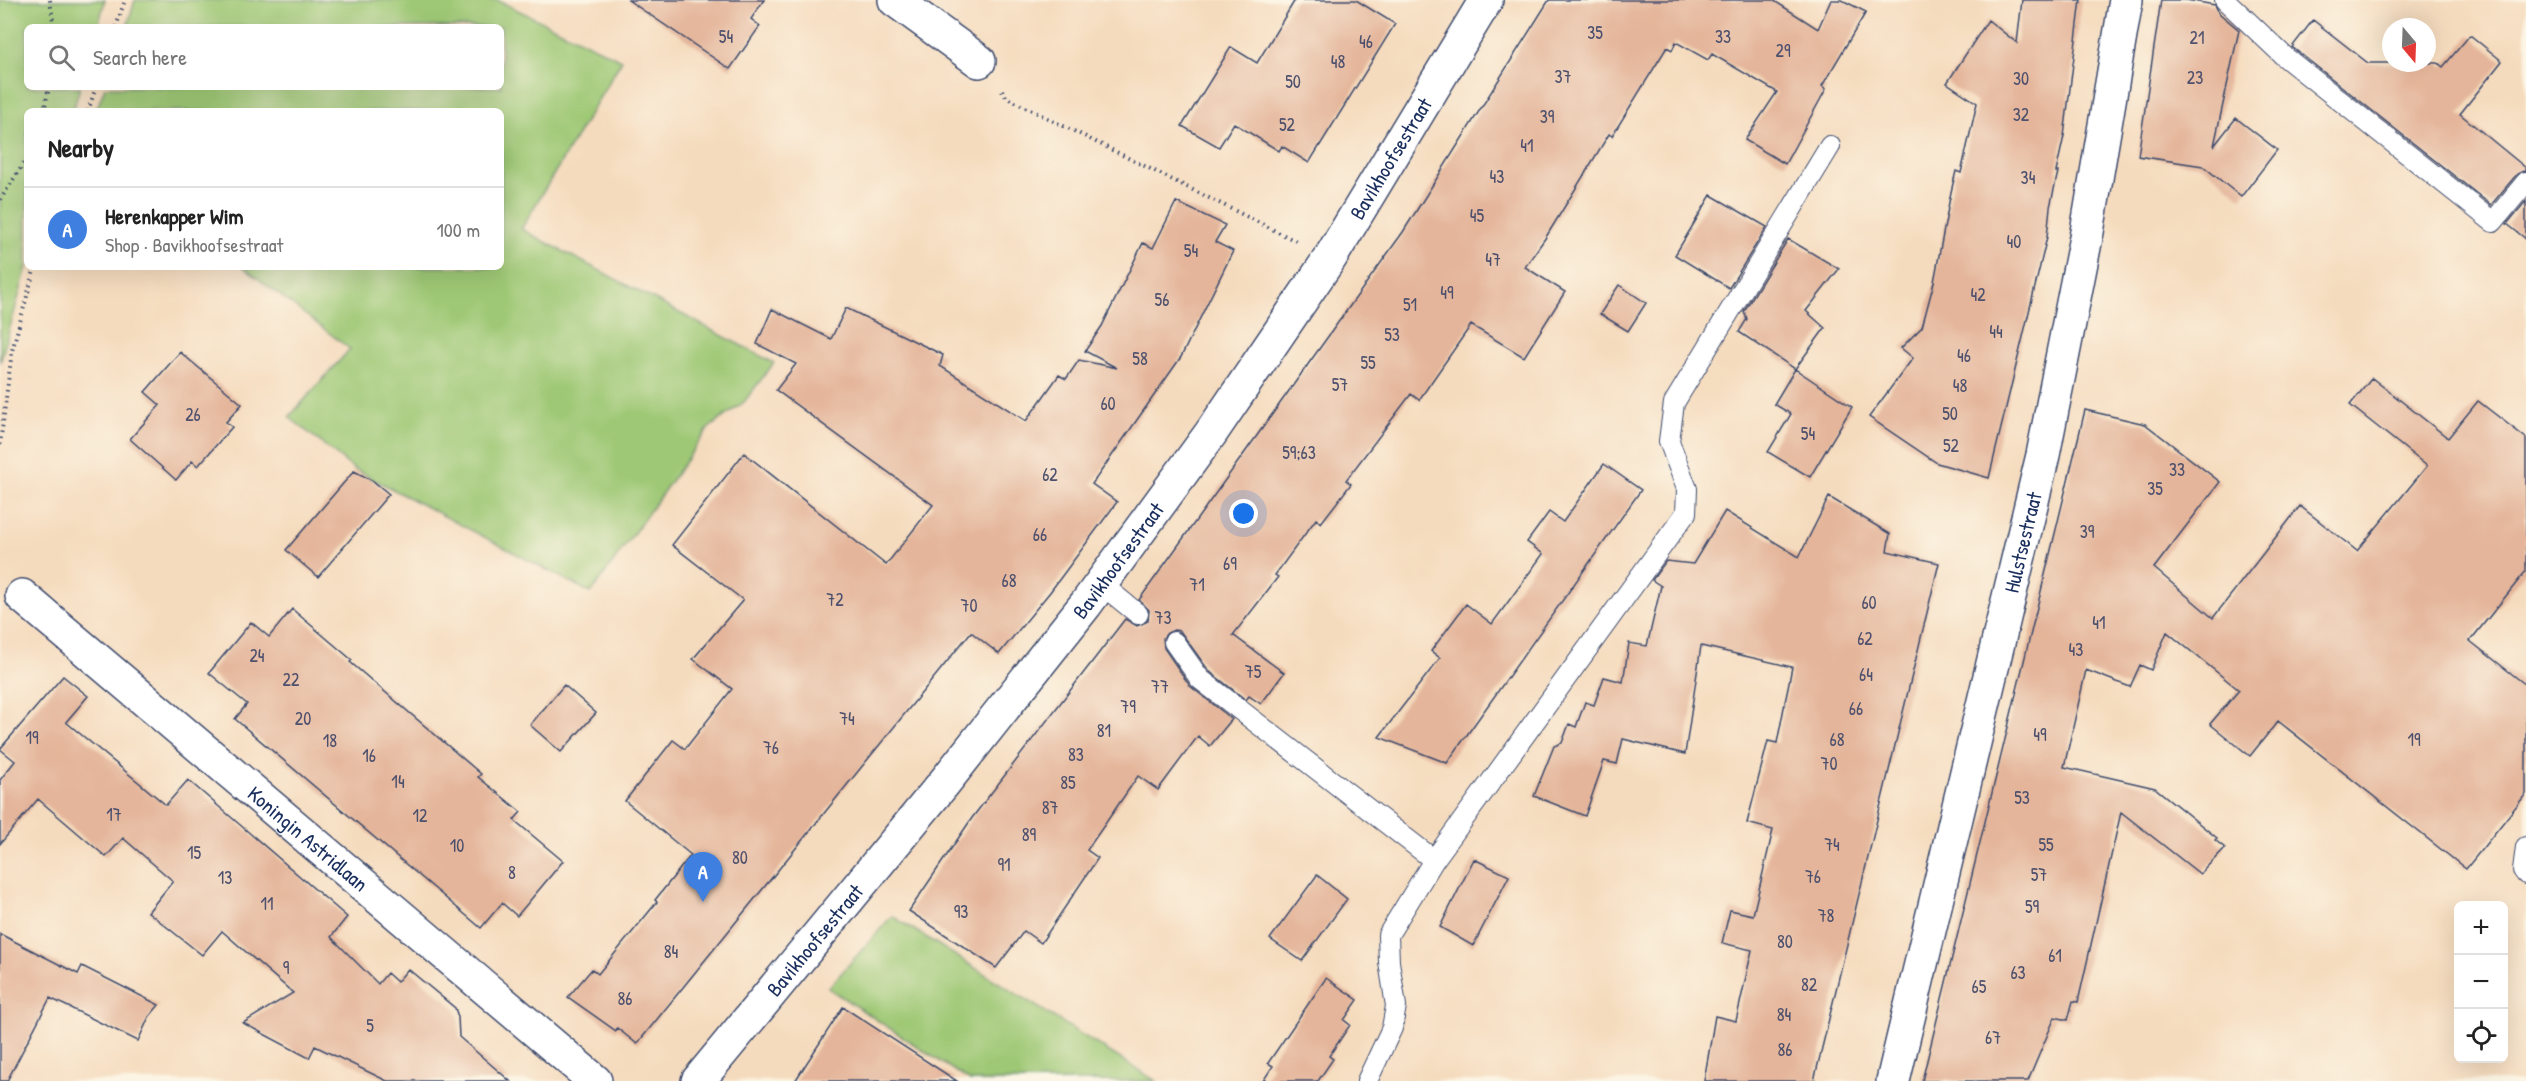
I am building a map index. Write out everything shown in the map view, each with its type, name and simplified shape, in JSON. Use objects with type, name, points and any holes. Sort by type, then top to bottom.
[{"type":"street","points":[[895,0],[979,61]]},
{"type":"street","name":"Bavikhoofsestraat","points":[[698,1081],[944,783],[1101,584],[1211,432],[1330,258],[1486,0]]},
{"type":"street","name":"Hulstsestraat","points":[[1893,1081],[2043,455],[2087,232],[2126,0]]},
{"type":"street","name":"Koningin Astridlaan","points":[[22,596],[595,1081]]},
{"type":"lane","points":[[2225,0],[2285,57],[2493,222],[2526,182]]},
{"type":"lane","points":[[1367,1081],[1392,1028],[1396,1006],[1389,962],[1388,935],[1434,860],[1686,513],[1687,489],[1669,441],[1674,403],[1830,146]]},
{"type":"lane","points":[[1101,584],[1138,614]]},
{"type":"lane","points":[[1174,642],[1200,679],[1434,860]]},
{"type":"lane","points":[[2526,847],[2523,870],[2526,874]]},
{"type":"path","points":[[50,0],[54,24]]},
{"type":"path","points":[[117,24],[125,0]]},
{"type":"path","points":[[979,61],[1007,98],[1330,258]]},
{"type":"path","points":[[45,108],[48,90]]},
{"type":"path","points":[[89,108],[95,90]]},
{"type":"path","points":[[0,200],[24,164]]},
{"type":"path","points":[[0,445],[12,351],[34,270]]},
{"type":"green space","points":[[0,0],[105,0],[99,24],[24,24],[24,90],[79,90],[74,108],[24,108],[24,270],[26,270],[0,363]]},
{"type":"green space","points":[[135,0],[497,0],[622,60],[521,229],[774,363],[744,402],[709,428],[591,593],[354,469],[289,417],[350,349],[247,270],[504,270],[504,108],[97,108],[104,90],[504,90],[504,24],[128,24]]},
{"type":"green space","points":[[892,916],[1156,1081],[970,1081],[828,988]]},
{"type":"building","points":[[628,0],[764,0],[751,19],[760,26],[730,69]]},
{"type":"building","points":[[1295,0],[1356,0],[1395,24],[1309,163],[1282,146],[1279,151],[1234,123],[1219,147],[1182,126],[1231,47],[1257,63]]},
{"type":"building","points":[[1549,0],[1773,0],[1818,29],[1831,0],[1842,0],[1866,12],[1822,86],[1826,89],[1785,164],[1745,140],[1777,92],[1712,54],[1708,60],[1676,42],[1672,50],[1667,47],[1612,136],[1609,134],[1525,267],[1565,292],[1524,357],[1471,325],[1419,400],[1411,394],[1346,480],[1351,484],[1321,523],[1316,519],[1275,575],[1278,577],[1233,635],[1284,673],[1261,704],[1249,696],[1246,700],[1209,671],[1180,631],[1174,630],[1167,633],[1163,638],[1164,648],[1190,686],[1232,719],[1210,746],[1198,736],[1158,790],[1138,776],[1087,850],[1098,858],[1041,943],[1024,931],[996,968],[909,911],[972,818],[1125,619],[1137,626],[1148,621],[1149,610],[1139,600],[1403,232]]},
{"type":"building","points":[[2022,0],[2081,0],[2064,136],[2050,207],[2047,237],[1989,478],[1937,463],[1869,417],[1913,358],[1901,348],[1922,327],[1934,282],[1956,171],[1961,173],[1977,103],[1947,83],[1988,20],[2017,43]]},
{"type":"building","points":[[2161,0],[2186,0],[2215,5],[2219,13],[2239,30],[2214,146],[2236,118],[2277,150],[2241,197],[2203,166],[2138,156]]},
{"type":"building","points":[[2313,20],[2368,63],[2382,63],[2382,72],[2436,72],[2436,63],[2443,67],[2470,35],[2502,61],[2460,114],[2526,170],[2517,174],[2491,205],[2292,47]]},
{"type":"building","points":[[1711,195],[1767,227],[1729,288],[1675,255]]},
{"type":"building","points":[[2526,201],[2526,239],[2507,224]]},
{"type":"building","points":[[1176,202],[1225,225],[1215,242],[1233,251],[1181,357],[1092,484],[1117,502],[1050,592],[999,654],[971,632],[637,1044],[617,1028],[616,1031],[568,997],[592,969],[598,974],[657,902],[655,900],[691,855],[625,801],[673,740],[685,749],[732,689],[693,659],[743,600],[672,545],[744,453],[886,565],[933,505],[776,390],[796,364],[757,344],[772,309],[831,339],[846,308],[943,355],[940,366],[1026,421],[1059,375],[1066,379],[1079,360],[1117,368],[1085,351],[1102,326],[1143,243],[1153,248]]},
{"type":"building","points":[[1788,239],[1839,269],[1806,311],[1825,328],[1795,369],[1739,332],[1747,319],[1744,311]]},
{"type":"building","points":[[1619,285],[1646,303],[1628,331],[1600,314]]},
{"type":"building","points":[[180,352],[242,404],[226,422],[232,427],[198,466],[192,461],[176,480],[130,439],[160,405],[145,392]]},
{"type":"building","points":[[1795,369],[1852,407],[1810,477],[1768,452],[1791,414],[1774,404]]},
{"type":"building","points":[[2372,378],[2448,438],[2478,401],[2526,438],[2526,571],[2470,641],[2526,685],[2526,794],[2466,869],[2278,721],[2250,756],[2210,724],[2239,690],[2167,632],[2151,670],[2140,665],[2130,687],[2086,670],[2064,767],[2155,788],[2217,838],[2215,840],[2225,848],[2200,874],[2121,812],[2078,1002],[2073,1001],[2068,1020],[2055,1017],[2028,1081],[1922,1081],[2085,410],[2145,424],[2220,482],[2154,568],[2213,618],[2300,506],[2357,551],[2427,466],[2350,405]]},
{"type":"building","points":[[1604,464],[1641,490],[1447,763],[1379,737],[1440,658],[1431,651],[1466,604],[1492,624],[1543,554],[1527,542],[1549,512],[1563,522]]},
{"type":"building","points":[[354,471],[373,481],[389,494],[318,577],[286,550]]},
{"type":"building","points":[[1829,497],[1890,534],[1887,551],[1939,563],[1814,1081],[1704,1081],[1715,1016],[1736,1021],[1752,950],[1722,943],[1730,910],[1753,915],[1773,830],[1747,823],[1768,741],[1777,743],[1792,667],[1701,646],[1685,754],[1623,739],[1617,764],[1604,761],[1585,816],[1534,796],[1554,746],[1562,743],[1569,724],[1576,727],[1585,702],[1594,705],[1604,677],[1623,682],[1629,643],[1647,646],[1661,586],[1652,580],[1666,561],[1693,564],[1725,511],[1799,557]]},
{"type":"building","points":[[292,609],[481,774],[478,777],[521,812],[514,820],[563,861],[517,916],[502,903],[481,928],[235,719],[247,704],[209,673],[251,622],[269,637]]},
{"type":"building","points":[[63,676],[88,696],[66,722],[166,805],[188,780],[347,917],[331,937],[378,984],[387,973],[397,982],[408,969],[455,1008],[459,1037],[510,1081],[387,1081],[315,1046],[309,1058],[243,1023],[293,993],[222,931],[202,955],[148,912],[173,881],[123,838],[106,857],[38,799],[0,844],[0,780],[15,761],[0,749]]},
{"type":"building","points":[[564,685],[596,713],[561,752],[530,725]]},
{"type":"building","points":[[1474,859],[1509,876],[1473,946],[1440,927]]},
{"type":"building","points":[[1317,875],[1347,899],[1302,961],[1270,939]]},
{"type":"building","points":[[0,934],[78,974],[82,966],[159,1005],[149,1017],[138,1041],[50,998],[7,1081],[0,1081]]},
{"type":"building","points":[[1326,978],[1358,1000],[1344,1020],[1350,1025],[1329,1056],[1333,1059],[1318,1081],[1263,1081],[1273,1066],[1268,1063]]},
{"type":"building","points":[[843,1007],[957,1081],[795,1081]]},
{"type":"place","name":"Herenkapper Wim","points":[[703,902]]}]
